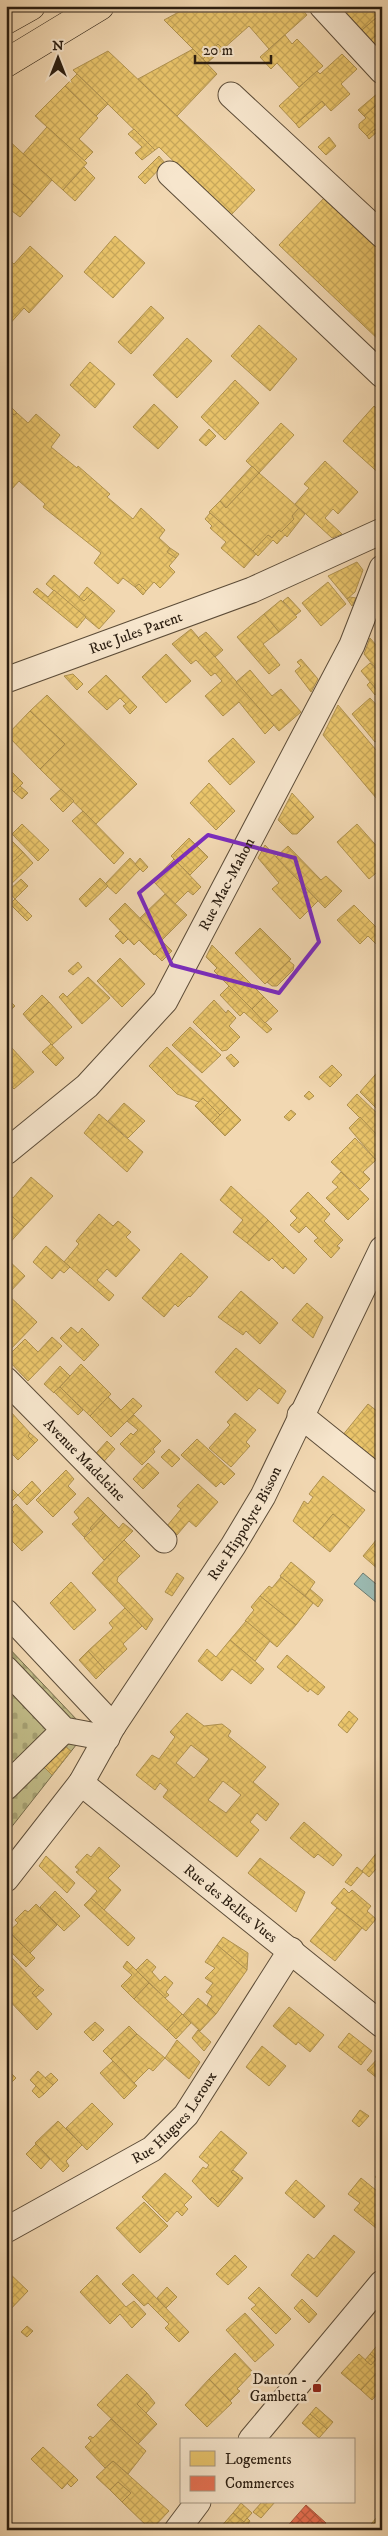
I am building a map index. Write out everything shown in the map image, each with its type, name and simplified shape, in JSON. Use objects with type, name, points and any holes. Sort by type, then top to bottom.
[{"type":"main road","points":[[6,20],[30,6]]},
{"type":"main road","points":[[6,63],[100,6]]},
{"type":"street","points":[[322,6],[382,71]]},
{"type":"street","points":[[232,96],[382,236]]},
{"type":"street","points":[[170,174],[382,375]]},
{"type":"street","name":"Rue Jules Parent","points":[[6,680],[263,584],[382,532]]},
{"type":"street","name":"Rue Mac-Mahon","points":[[6,1152],[87,1086],[165,1001],[352,645],[382,568]]},
{"type":"street","name":"Rue Hippolyte Bisson","points":[[6,1880],[81,1783],[110,1732],[263,1496],[382,1249]]},
{"type":"street","name":"Avenue Madeleine","points":[[6,1380],[164,1540]]},
{"type":"street","points":[[300,1416],[382,1481]]},
{"type":"street","points":[[6,1612],[110,1732]]},
{"type":"street","points":[[6,1669],[64,1730],[110,1732]]},
{"type":"street","points":[[6,1787],[64,1730]]},
{"type":"street","name":"Rue des Belles Vues","points":[[81,1783],[382,2024]]},
{"type":"street","name":"Rue Hugues Leroux","points":[[6,2230],[152,2148],[186,2115],[291,1950]]},
{"type":"street","points":[[252,2438],[382,2283]]},
{"type":"street","points":[[176,2530],[196,2504]]},
{"type":"highlighted area","points":[[208,835],[295,858],[319,942],[279,993],[172,965],[139,893]]},
{"type":"green space","points":[[6,1645],[78,1721],[80,1740],[6,1834]]},
{"type":"water","points":[[363,1573],[382,1589],[382,1598],[377,1603],[354,1584]]},
{"type":"building: Logements","points":[[190,6],[299,6],[307,15],[269,49],[249,26],[223,49],[218,44],[203,59],[164,20]]},
{"type":"building: Logements","points":[[340,6],[382,6],[382,13],[362,30]]},
{"type":"building: Logements","points":[[382,13],[382,31],[371,40],[362,30]]},
{"type":"building: Logements","points":[[382,32],[382,52],[371,40]]},
{"type":"building: Logements","points":[[285,35],[292,44],[297,39],[323,66],[299,87],[277,63],[271,69],[260,57]]},
{"type":"building: Logements","points":[[218,44],[223,49],[207,63],[203,59]]},
{"type":"building: Logements","points":[[193,49],[217,74],[177,116],[138,79]]},
{"type":"building: Logements","points":[[108,51],[255,190],[230,216],[159,147],[155,150],[73,70]]},
{"type":"building: Logements","points":[[342,54],[357,69],[341,84],[350,94],[331,111],[322,101],[296,124],[279,106],[317,71],[320,74]]},
{"type":"building: Logements","points":[[77,74],[108,104],[96,116],[65,86]]},
{"type":"building: Logements","points":[[65,86],[98,118],[79,139],[93,152],[84,161],[35,116]]},
{"type":"building: Logements","points":[[378,93],[382,100],[364,116],[358,110]]},
{"type":"building: Logements","points":[[382,100],[382,136],[375,129],[367,136],[359,128],[359,124],[366,118],[364,116]]},
{"type":"building: Logements","points":[[322,101],[325,105],[299,128],[296,124]]},
{"type":"building: Logements","points":[[47,127],[87,163],[63,190],[23,154]]},
{"type":"building: Logements","points":[[134,129],[155,150],[142,160],[135,153],[142,147],[128,134]]},
{"type":"building: Logements","points":[[375,129],[378,131],[369,139],[367,136]]},
{"type":"building: Logements","points":[[329,137],[336,146],[326,155],[318,147]]},
{"type":"building: Logements","points":[[6,138],[52,180],[33,202],[6,178]]},
{"type":"building: Logements","points":[[159,156],[165,163],[145,184],[138,177]]},
{"type":"building: Logements","points":[[84,167],[95,178],[75,201],[63,190]]},
{"type":"building: Logements","points":[[6,178],[33,202],[20,217],[12,211],[6,218]]},
{"type":"building: Logements","points":[[326,196],[382,249],[382,343],[279,245]]},
{"type":"building: Logements","points":[[115,236],[145,263],[113,298],[84,272]]},
{"type":"building: Logements","points":[[30,246],[63,276],[29,313],[24,308],[7,327],[6,261],[8,258],[14,264]]},
{"type":"building: Logements","points":[[151,306],[164,318],[131,354],[118,342]]},
{"type":"building: Logements","points":[[259,325],[297,359],[270,391],[231,356]]},
{"type":"building: Logements","points":[[187,338],[212,361],[177,398],[153,375]]},
{"type":"building: Logements","points":[[90,362],[115,384],[95,408],[70,385]]},
{"type":"building: Logements","points":[[235,380],[259,403],[225,440],[201,417]]},
{"type":"building: Logements","points":[[8,404],[17,413],[14,415],[6,408]]},
{"type":"building: Logements","points":[[154,404],[178,427],[158,449],[133,427]]},
{"type":"building: Logements","points":[[374,406],[382,413],[382,476],[343,441]]},
{"type":"building: Logements","points":[[6,408],[14,415],[17,413],[28,423],[36,414],[60,435],[51,447],[77,468],[78,466],[110,494],[107,497],[133,519],[141,508],[165,530],[159,538],[170,548],[167,552],[176,558],[169,566],[175,572],[160,588],[154,582],[146,591],[139,584],[135,587],[123,578],[118,584],[94,563],[101,553],[43,507],[45,504],[19,481],[11,490],[6,486]]},
{"type":"building: Logements","points":[[281,423],[294,435],[259,473],[246,461]]},
{"type":"building: Logements","points":[[209,429],[216,436],[206,446],[199,440]]},
{"type":"building: Logements","points":[[325,461],[358,492],[338,514],[333,509],[325,518],[342,534],[332,538],[295,504],[309,488],[304,484]]},
{"type":"building: Logements","points":[[252,466],[259,473],[226,508],[220,501]]},
{"type":"building: Logements","points":[[259,473],[299,508],[292,516],[294,519],[281,532],[279,530],[272,538],[268,535],[253,551],[209,512],[220,501],[226,508]]},
{"type":"building: Logements","points":[[299,508],[305,514],[287,537],[285,535],[277,544],[273,540],[258,556],[253,551],[268,535],[272,538],[279,530],[281,532],[294,519],[292,516]]},
{"type":"building: Logements","points":[[210,513],[256,554],[244,568],[221,548],[226,542],[210,528],[212,526],[205,519]]},
{"type":"building: Logements","points":[[170,548],[179,554],[176,558],[167,552]]},
{"type":"building: Logements","points":[[357,562],[363,570],[355,592],[347,599],[328,576]]},
{"type":"building: Logements","points":[[54,575],[84,601],[93,592],[115,611],[99,629],[46,584]]},
{"type":"building: Logements","points":[[328,582],[346,604],[321,626],[302,603]]},
{"type":"building: Logements","points":[[139,584],[146,591],[143,595],[135,587]]},
{"type":"building: Logements","points":[[87,587],[93,592],[84,601],[79,597]]},
{"type":"building: Logements","points":[[37,588],[48,597],[54,590],[86,617],[77,628],[33,592]]},
{"type":"building: Logements","points":[[288,597],[301,611],[296,615],[283,601]]},
{"type":"building: Logements","points":[[350,597],[356,598],[352,606],[347,599]]},
{"type":"building: Logements","points":[[281,600],[297,617],[279,632],[264,614]]},
{"type":"building: Logements","points":[[264,614],[279,632],[263,644],[280,665],[269,674],[237,637]]},
{"type":"building: Logements","points":[[191,629],[274,725],[265,734],[239,702],[223,716],[205,696],[222,681],[215,673],[211,676],[196,660],[191,664],[172,644]]},
{"type":"building: Logements","points":[[206,632],[223,650],[215,657],[198,638]]},
{"type":"building: Logements","points":[[370,638],[382,652],[382,676],[364,654]]},
{"type":"building: Logements","points":[[166,654],[191,681],[166,703],[142,677]]},
{"type":"building: Logements","points":[[301,659],[318,679],[311,692],[295,671],[301,666],[297,662]]},
{"type":"building: Logements","points":[[370,663],[382,676],[382,696],[361,671]]},
{"type":"building: Logements","points":[[250,670],[272,696],[281,689],[301,712],[279,731],[236,682]]},
{"type":"building: Logements","points":[[73,674],[83,684],[77,690],[64,676]]},
{"type":"building: Logements","points":[[106,675],[137,707],[130,714],[123,706],[126,704],[120,698],[107,710],[88,692]]},
{"type":"building: Logements","points":[[370,682],[378,692],[375,695],[367,685]]},
{"type":"building: Logements","points":[[47,695],[137,784],[96,824],[40,769],[65,744],[30,711]]},
{"type":"building: Logements","points":[[370,698],[382,711],[382,737],[375,742],[352,714]]},
{"type":"building: Logements","points":[[338,705],[382,757],[382,805],[323,735]]},
{"type":"building: Logements","points":[[30,711],[65,744],[40,769],[7,735]]},
{"type":"building: Logements","points":[[233,738],[255,762],[230,785],[208,761]]},
{"type":"building: Logements","points":[[10,770],[23,783],[14,792],[6,784],[6,772]]},
{"type":"building: Logements","points":[[209,783],[235,811],[216,830],[190,803]]},
{"type":"building: Logements","points":[[20,786],[28,793],[22,799],[14,792]]},
{"type":"building: Logements","points":[[61,789],[74,801],[63,812],[50,799]]},
{"type":"building: Logements","points":[[292,793],[314,817],[310,821],[289,799]]},
{"type":"building: Logements","points":[[289,799],[310,821],[297,834],[292,834],[278,820]]},
{"type":"building: Logements","points":[[83,811],[124,853],[114,864],[72,821]]},
{"type":"building: Logements","points":[[22,824],[49,850],[38,861],[12,834]]},
{"type":"building: Logements","points":[[357,824],[382,852],[382,868],[369,879],[337,842]]},
{"type":"building: Logements","points":[[7,836],[23,852],[9,866],[6,863]]},
{"type":"building: Logements","points":[[189,838],[208,857],[190,875],[171,856]]},
{"type":"building: Logements","points":[[265,845],[318,901],[300,919],[272,889],[279,883],[258,858]]},
{"type":"building: Logements","points":[[288,846],[321,880],[326,876],[342,891],[325,908],[276,857]]},
{"type":"building: Logements","points":[[23,852],[33,863],[6,889],[6,868]]},
{"type":"building: Logements","points":[[130,858],[140,869],[116,894],[105,884]]},
{"type":"building: Logements","points":[[140,858],[148,867],[143,872],[135,864]]},
{"type":"building: Logements","points":[[174,859],[201,887],[193,895],[188,891],[175,904],[153,881]]},
{"type":"building: Logements","points":[[100,878],[108,886],[86,907],[79,899]]},
{"type":"building: Logements","points":[[21,879],[28,886],[15,899],[8,891]]},
{"type":"building: Logements","points":[[165,894],[187,915],[162,940],[140,918]]},
{"type":"building: Logements","points":[[15,899],[32,916],[27,921],[10,904]]},
{"type":"building: Logements","points":[[125,903],[165,944],[154,955],[139,940],[134,945],[109,919]]},
{"type":"building: Logements","points":[[354,905],[382,933],[382,939],[376,944],[368,936],[360,944],[337,920]]},
{"type":"building: Logements","points":[[260,928],[291,959],[265,984],[235,953]]},
{"type":"building: Logements","points":[[120,931],[128,939],[123,944],[115,936]]},
{"type":"building: Logements","points":[[165,944],[172,951],[162,961],[155,954]]},
{"type":"building: Logements","points":[[212,945],[264,997],[252,1009],[214,971],[217,968],[206,957]]},
{"type":"building: Logements","points":[[120,958],[145,984],[122,1007],[97,981]]},
{"type":"building: Logements","points":[[289,961],[294,965],[293,970],[277,986],[272,986],[267,982]]},
{"type":"building: Logements","points":[[78,962],[82,967],[73,975],[68,971]]},
{"type":"building: Logements","points":[[88,977],[110,998],[82,1024],[59,997],[63,993],[67,997]]},
{"type":"building: Logements","points":[[229,986],[272,1029],[267,1033],[244,1012],[240,1016],[220,995]]},
{"type":"building: Logements","points":[[42,995],[49,1002],[29,1021],[23,1014]]},
{"type":"building: Logements","points":[[6,997],[15,1006],[8,1013],[6,1011]]},
{"type":"building: Logements","points":[[264,997],[278,1011],[265,1023],[252,1009]]},
{"type":"building: Logements","points":[[214,1000],[226,1013],[228,1010],[236,1018],[229,1026],[240,1037],[227,1050],[222,1051],[193,1022]]},
{"type":"building: Logements","points":[[49,1002],[72,1027],[52,1045],[29,1021]]},
{"type":"building: Logements","points":[[190,1027],[221,1055],[202,1073],[172,1045]]},
{"type":"building: Logements","points":[[51,1044],[64,1058],[56,1066],[42,1052]]},
{"type":"building: Logements","points":[[11,1047],[34,1072],[14,1089],[6,1081],[6,1051]]},
{"type":"building: Logements","points":[[167,1047],[228,1107],[220,1115],[203,1098],[199,1102],[177,1094],[149,1066]]},
{"type":"building: Logements","points":[[231,1054],[239,1062],[234,1067],[226,1058]]},
{"type":"building: Logements","points":[[332,1065],[342,1075],[330,1087],[319,1077]]},
{"type":"building: Logements","points":[[382,1067],[382,1103],[376,1108],[360,1092]]},
{"type":"building: Logements","points":[[309,1091],[314,1096],[309,1100],[304,1096]]},
{"type":"building: Logements","points":[[357,1094],[382,1118],[382,1140],[347,1105]]},
{"type":"building: Logements","points":[[203,1098],[220,1115],[212,1123],[195,1106]]},
{"type":"building: Logements","points":[[124,1103],[145,1121],[128,1138],[108,1121]]},
{"type":"building: Logements","points":[[228,1107],[241,1120],[225,1136],[212,1123]]},
{"type":"building: Logements","points":[[291,1110],[296,1114],[289,1121],[284,1117]]},
{"type":"building: Logements","points":[[99,1114],[143,1152],[127,1172],[84,1133]]},
{"type":"building: Logements","points":[[360,1117],[382,1140],[382,1153],[375,1159],[349,1128]]},
{"type":"building: Logements","points":[[355,1138],[376,1160],[363,1172],[370,1179],[360,1189],[331,1162]]},
{"type":"building: Logements","points":[[341,1172],[369,1199],[348,1220],[326,1198],[338,1187],[332,1182]]},
{"type":"building: Logements","points":[[31,1177],[53,1196],[24,1227],[6,1211],[6,1198],[9,1195],[13,1198]]},
{"type":"building: Logements","points":[[231,1186],[268,1220],[247,1243],[233,1232],[243,1220],[220,1200]]},
{"type":"building: Logements","points":[[308,1192],[330,1214],[324,1221],[343,1240],[337,1246],[340,1248],[331,1258],[314,1241],[318,1238],[306,1226],[299,1233],[290,1225],[297,1218],[290,1211]]},
{"type":"building: Logements","points":[[6,1211],[24,1227],[6,1247]]},
{"type":"building: Logements","points":[[99,1214],[113,1226],[118,1221],[131,1232],[126,1237],[140,1250],[116,1277],[107,1269],[97,1280],[114,1295],[109,1301],[64,1262],[79,1244],[76,1241]]},
{"type":"building: Logements","points":[[268,1220],[307,1259],[294,1274],[285,1266],[283,1269],[272,1258],[269,1261],[247,1243]]},
{"type":"building: Logements","points":[[46,1246],[70,1267],[64,1273],[60,1270],[52,1279],[33,1262]]},
{"type":"building: Logements","points":[[181,1253],[208,1277],[190,1297],[178,1307],[175,1304],[164,1317],[142,1298]]},
{"type":"building: Logements","points":[[6,1258],[25,1276],[8,1294],[6,1293]]},
{"type":"building: Logements","points":[[241,1291],[278,1323],[260,1344],[246,1331],[243,1335],[218,1317]]},
{"type":"building: Logements","points":[[6,1293],[37,1322],[7,1353],[6,1331],[10,1328],[6,1324]]},
{"type":"building: Logements","points":[[307,1303],[323,1317],[313,1338],[292,1320]]},
{"type":"building: Logements","points":[[71,1327],[78,1333],[82,1328],[99,1345],[84,1361],[60,1338]]},
{"type":"building: Logements","points":[[52,1337],[62,1346],[28,1381],[6,1358],[25,1339],[38,1352]]},
{"type":"building: Logements","points":[[236,1348],[286,1391],[278,1404],[259,1388],[247,1401],[215,1372]]},
{"type":"building: Logements","points":[[81,1364],[111,1394],[90,1416],[60,1387]]},
{"type":"building: Logements","points":[[60,1366],[70,1376],[54,1393],[44,1384]]},
{"type":"building: Logements","points":[[60,1387],[83,1410],[78,1415],[54,1392]]},
{"type":"building: Logements","points":[[108,1397],[121,1410],[133,1398],[142,1406],[111,1437],[90,1416]]},
{"type":"building: Logements","points":[[368,1404],[382,1415],[382,1468],[342,1436]]},
{"type":"building: Logements","points":[[10,1411],[30,1433],[28,1436],[35,1443],[18,1460],[6,1448],[6,1414]]},
{"type":"building: Logements","points":[[235,1413],[256,1430],[246,1442],[250,1446],[231,1467],[209,1448],[230,1425],[227,1422]]},
{"type":"building: Logements","points":[[134,1415],[161,1441],[153,1449],[155,1452],[142,1465],[120,1444],[131,1433],[133,1435],[138,1430],[127,1421]]},
{"type":"building: Logements","points":[[30,1433],[38,1440],[35,1443],[28,1436]]},
{"type":"building: Logements","points":[[197,1439],[235,1474],[224,1485],[221,1482],[216,1487],[181,1455]]},
{"type":"building: Logements","points":[[107,1441],[115,1449],[99,1467],[91,1459]]},
{"type":"building: Logements","points":[[169,1449],[180,1459],[172,1467],[161,1457]]},
{"type":"building: Logements","points":[[148,1463],[159,1473],[143,1489],[133,1479]]},
{"type":"building: Logements","points":[[66,1470],[74,1479],[68,1486],[76,1494],[53,1517],[36,1500]]},
{"type":"building: Logements","points":[[323,1476],[365,1510],[350,1528],[333,1514],[313,1538],[293,1521],[304,1501],[308,1504],[313,1497],[309,1494]]},
{"type":"building: Logements","points":[[32,1481],[41,1491],[27,1505],[18,1495]]},
{"type":"building: Logements","points":[[198,1484],[218,1502],[196,1527],[189,1521],[177,1535],[167,1526],[181,1509],[177,1506]]},
{"type":"building: Logements","points":[[9,1486],[18,1495],[6,1507],[6,1489]]},
{"type":"building: Logements","points":[[88,1497],[104,1513],[84,1537],[72,1524],[79,1518],[74,1512]]},
{"type":"building: Logements","points":[[16,1504],[43,1532],[22,1551],[6,1535],[6,1519],[14,1512],[11,1509]]},
{"type":"building: Logements","points":[[104,1513],[106,1515],[92,1530],[90,1528]]},
{"type":"building: Logements","points":[[333,1514],[350,1528],[330,1552],[313,1538]]},
{"type":"building: Logements","points":[[106,1515],[119,1528],[123,1523],[133,1531],[104,1560],[84,1538]]},
{"type":"building: Logements","points":[[382,1533],[382,1567],[379,1570],[363,1556]]},
{"type":"building: Logements","points":[[124,1540],[140,1556],[118,1577],[117,1581],[153,1619],[146,1630],[92,1573]]},
{"type":"building: Logements","points":[[291,1562],[315,1582],[305,1596],[280,1576]]},
{"type":"building: Logements","points":[[177,1573],[184,1578],[172,1596],[165,1592]]},
{"type":"building: Logements","points":[[281,1577],[313,1603],[296,1625],[260,1596],[269,1586],[272,1588]]},
{"type":"building: Logements","points":[[71,1582],[96,1610],[74,1630],[50,1603]]},
{"type":"building: Logements","points":[[310,1589],[323,1600],[318,1607],[305,1596]]},
{"type":"building: Logements","points":[[260,1596],[296,1625],[277,1647],[245,1621],[254,1610],[251,1607]]},
{"type":"building: Logements","points":[[125,1608],[142,1626],[123,1644],[127,1649],[105,1670],[88,1651],[113,1628],[109,1623]]},
{"type":"building: Logements","points":[[246,1621],[270,1641],[255,1661],[230,1640]]},
{"type":"building: Logements","points":[[230,1640],[264,1669],[251,1684],[232,1669],[222,1681],[198,1661],[207,1649],[216,1657]]},
{"type":"building: Logements","points":[[88,1651],[105,1670],[96,1679],[79,1660]]},
{"type":"building: Logements","points":[[287,1655],[325,1687],[318,1695],[310,1689],[308,1692],[277,1667]]},
{"type":"building: Logements","points":[[349,1711],[358,1719],[347,1733],[338,1725]]},
{"type":"building: Logements","points":[[187,1713],[204,1726],[222,1724],[231,1731],[228,1736],[266,1767],[253,1782],[279,1804],[266,1821],[257,1813],[250,1822],[259,1830],[237,1857],[163,1797],[168,1790],[160,1783],[155,1790],[136,1775],[152,1755],[159,1759],[175,1737],[170,1732]],"holes":[[[191,1745],[209,1759],[194,1778],[176,1763]],[[223,1781],[241,1795],[226,1813],[208,1800]]]},
{"type":"building: Logements","points":[[57,1746],[63,1751],[66,1747],[71,1751],[52,1775],[42,1765]]},
{"type":"building: Logements","points":[[304,1822],[342,1855],[333,1866],[318,1854],[314,1858],[290,1838]]},
{"type":"building: Logements","points":[[99,1847],[120,1866],[108,1878],[121,1890],[104,1910],[91,1898],[97,1891],[76,1872],[79,1870],[75,1867],[87,1854],[91,1857]]},
{"type":"building: Logements","points":[[379,1850],[382,1853],[382,1862],[369,1877],[362,1871]]},
{"type":"building: Logements","points":[[46,1856],[75,1883],[67,1893],[39,1866]]},
{"type":"building: Logements","points":[[260,1858],[305,1892],[296,1912],[248,1873]]},
{"type":"building: Logements","points":[[357,1867],[363,1872],[351,1886],[345,1882]]},
{"type":"building: Logements","points":[[344,1888],[349,1893],[352,1890],[371,1906],[367,1911],[376,1919],[366,1931],[331,1903]]},
{"type":"building: Logements","points":[[55,1891],[80,1916],[64,1931],[40,1907]]},
{"type":"building: Logements","points":[[91,1898],[135,1938],[128,1946],[84,1905]]},
{"type":"building: Logements","points":[[36,1904],[57,1925],[30,1953],[9,1931],[18,1923],[15,1920],[25,1910],[28,1912]]},
{"type":"building: Logements","points":[[337,1908],[362,1928],[335,1961],[310,1941]]},
{"type":"building: Logements","points":[[7,1930],[35,1958],[26,1967],[6,1947]]},
{"type":"building: Logements","points":[[223,1937],[248,1953],[247,1970],[217,1945]]},
{"type":"building: Logements","points":[[217,1945],[247,1970],[216,2014],[207,2005],[212,1996],[206,1992],[213,1983],[205,1978],[215,1968],[205,1962]]},
{"type":"building: Logements","points":[[6,1952],[39,1986],[32,1993],[52,2014],[37,2030],[6,1997]]},
{"type":"building: Logements","points":[[147,1959],[156,1967],[152,1972],[160,1981],[165,1976],[173,1983],[166,1992],[169,1995],[165,1998],[136,1970]]},
{"type":"building: Logements","points":[[127,1961],[149,1983],[134,1999],[121,1986],[132,1975],[123,1967]]},
{"type":"building: Logements","points":[[149,1983],[182,2014],[167,2030],[134,1999]]},
{"type":"building: Logements","points":[[39,1986],[44,1990],[36,1997],[32,1993]]},
{"type":"building: Logements","points":[[198,1998],[216,2014],[200,2031],[183,2015]]},
{"type":"building: Logements","points":[[289,2007],[324,2035],[310,2052],[298,2042],[296,2045],[273,2026]]},
{"type":"building: Logements","points":[[182,2014],[191,2023],[176,2039],[167,2030]]},
{"type":"building: Logements","points":[[95,2022],[104,2030],[93,2041],[84,2032]]},
{"type":"building: Logements","points":[[129,2026],[137,2034],[111,2059],[103,2051]]},
{"type":"building: Logements","points":[[198,2030],[211,2042],[204,2051],[192,2038]]},
{"type":"building: Logements","points":[[349,2033],[372,2051],[361,2065],[338,2047]]},
{"type":"building: Logements","points":[[137,2034],[165,2058],[153,2071],[149,2068],[134,2083],[111,2059]]},
{"type":"building: Logements","points":[[177,2040],[200,2062],[189,2079],[165,2058]]},
{"type":"building: Logements","points":[[262,2046],[286,2066],[269,2086],[246,2067]]},
{"type":"building: Logements","points":[[382,2054],[382,2071],[377,2078],[367,2070]]},
{"type":"building: Logements","points":[[113,2061],[137,2086],[124,2099],[100,2073]]},
{"type":"building: Logements","points":[[6,2068],[16,2078],[6,2088]]},
{"type":"building: Logements","points":[[38,2071],[53,2085],[44,2094],[30,2080]]},
{"type":"building: Logements","points":[[51,2073],[58,2080],[53,2085],[45,2078]]},
{"type":"building: Logements","points":[[36,2086],[44,2094],[39,2098],[32,2091]]},
{"type":"building: Logements","points":[[92,2103],[113,2124],[87,2150],[66,2128]]},
{"type":"building: Logements","points":[[360,2110],[369,2116],[359,2127],[352,2121]]},
{"type":"building: Logements","points":[[58,2121],[82,2145],[66,2161],[69,2166],[63,2172],[35,2143]]},
{"type":"building: Logements","points":[[221,2131],[247,2153],[231,2172],[239,2178],[218,2203],[212,2197],[210,2200],[192,2181],[203,2167],[206,2169],[209,2165],[199,2157]]},
{"type":"building: Logements","points":[[36,2144],[50,2159],[41,2169],[26,2154]]},
{"type":"building: Logements","points":[[382,2169],[382,2182],[375,2177]]},
{"type":"building: Logements","points":[[233,2170],[243,2178],[218,2207],[210,2200],[212,2197],[218,2203],[239,2178],[231,2172]]},
{"type":"building: Logements","points":[[165,2173],[192,2197],[184,2205],[188,2209],[182,2216],[177,2211],[167,2222],[142,2197]]},
{"type":"building: Logements","points":[[361,2178],[382,2195],[382,2233],[354,2210],[360,2203],[348,2194]]},
{"type":"building: Logements","points":[[296,2180],[325,2206],[314,2218],[285,2193]]},
{"type":"building: Logements","points":[[144,2202],[168,2226],[140,2253],[116,2228]]},
{"type":"building: Logements","points":[[334,2235],[355,2252],[317,2297],[291,2275],[308,2254],[314,2259]]},
{"type":"building: Logements","points":[[235,2255],[247,2267],[228,2285],[216,2274]]},
{"type":"building: Logements","points":[[6,2270],[28,2291],[6,2314]]},
{"type":"building: Logements","points":[[133,2274],[189,2332],[179,2342],[165,2328],[169,2324],[148,2303],[144,2306],[122,2284]]},
{"type":"building: Logements","points":[[97,2275],[126,2307],[134,2301],[146,2314],[132,2328],[120,2314],[110,2324],[80,2292]]},
{"type":"building: Logements","points":[[167,2287],[177,2297],[166,2308],[157,2298]]},
{"type":"building: Logements","points":[[259,2287],[291,2319],[276,2334],[251,2309],[256,2305],[248,2298]]},
{"type":"building: Logements","points":[[302,2299],[317,2314],[309,2323],[294,2308]]},
{"type":"building: Logements","points":[[245,2313],[274,2345],[255,2362],[226,2330]]},
{"type":"building: Logements","points":[[27,2326],[33,2331],[27,2337],[21,2332]]},
{"type":"building: Logements","points":[[380,2342],[382,2367],[361,2390],[341,2373],[359,2354],[371,2365],[376,2359],[370,2354]]},
{"type":"building: Logements","points":[[235,2353],[253,2372],[237,2389],[240,2391],[230,2401],[209,2379]]},
{"type":"building: Logements","points":[[370,2354],[376,2359],[371,2365],[365,2360]]},
{"type":"building: Logements","points":[[382,2367],[382,2389],[372,2400],[361,2390]]},
{"type":"building: Logements","points":[[127,2374],[147,2393],[137,2404],[157,2424],[138,2444],[97,2405]]},
{"type":"building: Logements","points":[[209,2379],[232,2403],[207,2427],[185,2405]]},
{"type":"building: Logements","points":[[147,2393],[155,2403],[146,2413],[137,2404]]},
{"type":"building: Logements","points":[[316,2407],[333,2422],[327,2429],[310,2414]]},
{"type":"building: Logements","points":[[310,2414],[327,2429],[319,2438],[302,2423]]},
{"type":"building: Logements","points":[[111,2419],[146,2451],[128,2474],[113,2461],[105,2468],[85,2447],[91,2441],[88,2438],[90,2436],[93,2438]]},
{"type":"building: Logements","points":[[43,2447],[74,2476],[62,2489],[31,2459]]},
{"type":"building: Logements","points":[[113,2461],[169,2511],[151,2530],[122,2502],[131,2493],[118,2482],[110,2490],[96,2477]]},
{"type":"building: Logements","points":[[74,2476],[78,2480],[71,2487],[67,2483]]},
{"type":"building: Logements","points":[[118,2482],[131,2493],[122,2502],[110,2490]]},
{"type":"building: Logements","points":[[242,2504],[252,2513],[244,2522],[233,2513]]},
{"type":"building: Logements","points":[[260,2504],[273,2504],[261,2518],[253,2512]]},
{"type":"building: Logements","points":[[382,2512],[382,2530],[366,2530],[377,2517]]},
{"type":"building: Logements","points":[[233,2513],[244,2522],[247,2518],[250,2521],[248,2524],[258,2530],[218,2530]]},
{"type":"building: Commerces","points":[[306,2505],[326,2523],[320,2530],[284,2530]]},
{"type":"place","name":"Danton - Gambetta","points":[[317,2388]]}]
